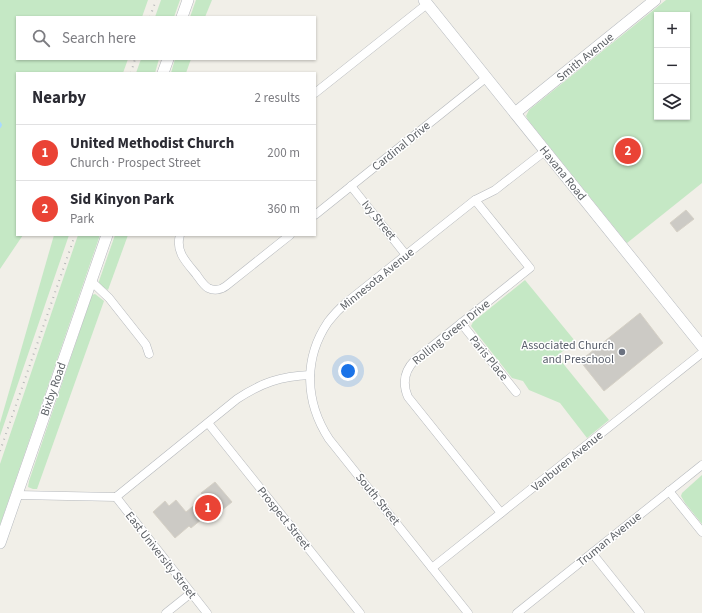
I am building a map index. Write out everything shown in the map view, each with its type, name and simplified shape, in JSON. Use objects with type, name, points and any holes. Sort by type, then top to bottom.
[{"type":"street","points":[[182,16],[188,0]]},
{"type":"street","name":"Smith Avenue","points":[[515,113],[655,0]]},
{"type":"street","points":[[316,92],[425,2]]},
{"type":"street","name":"Havana Road","points":[[425,2],[487,77],[702,346]]},
{"type":"street","points":[[163,72],[168,60]]},
{"type":"street","name":"Cardinal Drive","points":[[316,214],[487,77]]},
{"type":"street","name":"Minnesota Avenue","points":[[310,375],[316,345],[329,321],[337,311],[475,200],[495,190],[545,151]]},
{"type":"street","name":"Ivy Street","points":[[351,186],[406,255]]},
{"type":"street","name":"Rolling Green Drive","points":[[475,200],[530,268],[410,364],[404,384],[408,396],[501,513]]},
{"type":"street","name":"Bixby Road","points":[[0,543],[107,236]]},
{"type":"street","points":[[180,236],[178,246],[183,258],[204,284],[218,290],[226,286],[289,236]]},
{"type":"street","points":[[91,281],[109,298],[143,340],[149,354]]},
{"type":"street","name":"Paris Place","points":[[461,323],[516,392]]},
{"type":"street","name":"Vanburen Avenue","points":[[432,568],[702,353]]},
{"type":"street","points":[[17,495],[116,497],[237,399],[273,380],[310,375]]},
{"type":"street","name":"South Street","points":[[310,375],[313,405],[329,439],[468,613]]},
{"type":"street","name":"Prospect Street","points":[[208,423],[360,613]]},
{"type":"street","name":"Truman Avenue","points":[[517,613],[702,465]]},
{"type":"street","points":[[669,491],[702,532]]},
{"type":"street","name":"East University Street","points":[[116,497],[207,613]]},
{"type":"street","points":[[592,553],[640,613]]},
{"type":"street","points":[[166,613],[191,593]]},
{"type":"green space","points":[[0,0],[148,0],[142,16],[16,16],[16,60],[128,60],[123,72],[16,72],[16,236],[22,236],[0,269]]},
{"type":"green space","points":[[161,0],[180,0],[174,16],[155,16]]},
{"type":"green space","points":[[196,0],[212,0],[205,16],[190,16]]},
{"type":"green space","points":[[666,0],[702,0],[702,183],[627,243],[526,116],[529,110]]},
{"type":"green space","points":[[141,60],[159,60],[155,72],[136,72]]},
{"type":"green space","points":[[175,60],[191,60],[186,72],[171,72]]},
{"type":"green space","points":[[54,236],[69,236],[0,436],[0,423]]},
{"type":"green space","points":[[78,236],[100,236],[0,525],[0,464]]},
{"type":"green space","points":[[115,236],[128,236],[108,290],[98,284]]},
{"type":"green space","points":[[525,280],[575,341],[557,356],[609,420],[587,438],[560,403],[529,390],[523,381],[512,378],[471,326],[473,322]]},
{"type":"green space","points":[[95,294],[104,301],[37,489],[33,489],[28,487],[29,481],[92,295]]},
{"type":"green space","points":[[702,475],[702,524],[681,496],[682,493]]},
{"type":"building","points":[[686,210],[694,219],[677,232],[670,223]]},
{"type":"building","name":"Associated Church and Preschool","points":[[640,313],[663,343],[604,391],[580,361]]},
{"type":"building","points":[[215,482],[232,502],[217,514],[213,510],[191,528],[189,526],[175,538],[153,512],[165,501],[169,506],[176,500],[186,512],[204,497],[201,493]]},
{"type":"waterway","points":[[0,123],[0,127]]},
{"type":"railway","points":[[150,16],[156,0]]},
{"type":"railway","points":[[131,72],[135,60]]},
{"type":"railway","points":[[0,451],[75,236]]},
{"type":"place","name":"Sid Kinyon Park","points":[[628,151]]},
{"type":"place","name":"Associated Church and Preschool","points":[[622,352]]},
{"type":"place","name":"United Methodist Church","points":[[208,508]]}]
